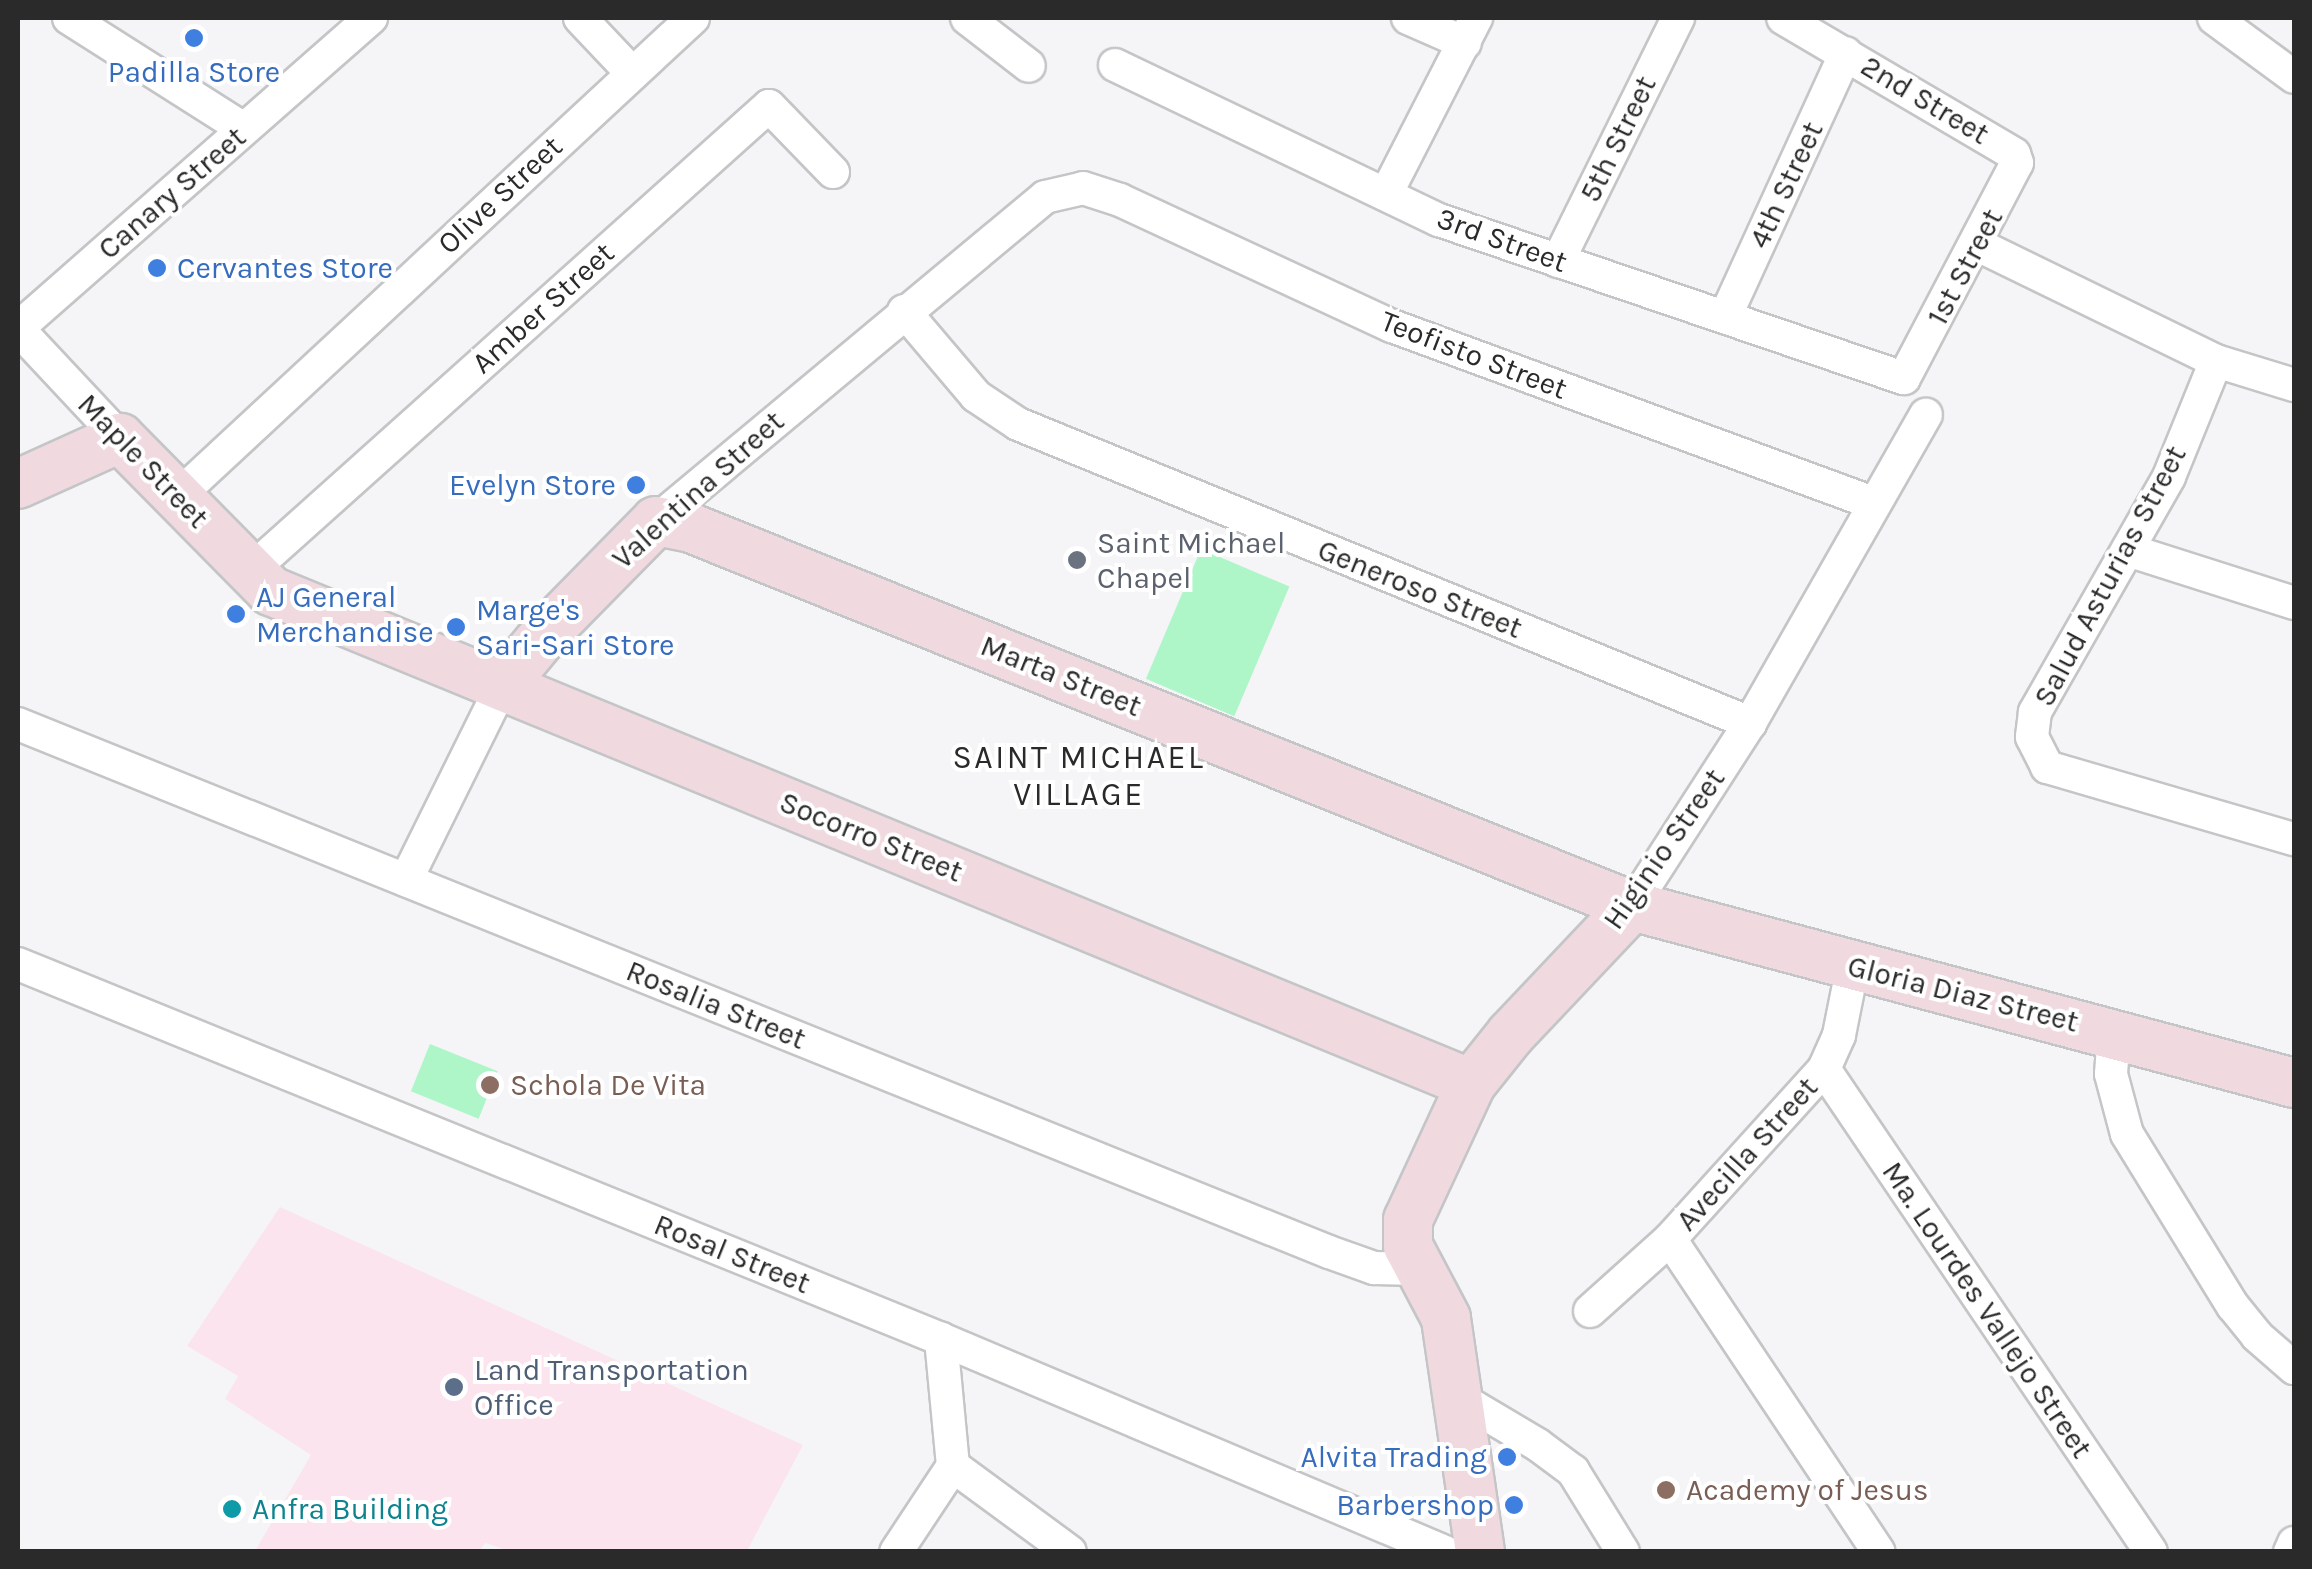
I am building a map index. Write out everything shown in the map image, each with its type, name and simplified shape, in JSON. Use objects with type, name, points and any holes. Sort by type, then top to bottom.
[{"type":"street","points":[[68,18],[244,129]]},
{"type":"street","name":"Canary Street","points":[[18,328],[371,18]]},
{"type":"street","points":[[580,18],[631,72]]},
{"type":"street","name":"Olive Street","points":[[177,497],[693,18]]},
{"type":"street","points":[[967,18],[1029,66]]},
{"type":"street","points":[[1386,194],[1471,30],[1408,18]]},
{"type":"street","name":"5th Street","points":[[1558,261],[1678,18]]},
{"type":"street","name":"2nd Street","points":[[1782,18],[1846,52],[2014,154]]},
{"type":"street","points":[[2214,18],[2294,77]]},
{"type":"street","name":"4th Street","points":[[1726,317],[1846,52]]},
{"type":"street","name":"3rd Street","points":[[1114,66],[1440,220],[1904,378]]},
{"type":"street","name":"Amber Street","points":[[260,581],[769,106],[833,172]]},
{"type":"street","name":"1st Street","points":[[1904,378],[2015,172],[2014,154]]},
{"type":"street","name":"Valentina Street","points":[[406,880],[502,686],[545,634],[656,521],[904,311],[1046,197],[1083,188]]},
{"type":"street","name":"Teofisto Street","points":[[1083,188],[1120,200],[1392,326],[1873,503]]},
{"type":"street","points":[[1978,245],[2216,360],[2294,385]]},
{"type":"street","name":"Generoso Street","points":[[904,311],[976,396],[1018,424],[1750,723]]},
{"type":"street","name":"Maple Street","points":[[18,328],[260,581]]},
{"type":"street","name":"Salud Asturias Street","points":[[2216,360],[2169,477],[2035,712],[2032,737],[2047,767],[2294,839]]},
{"type":"street","name":"Higinio Street","points":[[1480,1552],[1446,1318],[1408,1246],[1408,1220],[1471,1084],[1511,1034],[1632,906],[1750,723],[1926,415]]},
{"type":"street","points":[[18,484],[120,438]]},
{"type":"street","name":"Marta Street","points":[[656,521],[726,540],[1632,906]]},
{"type":"street","points":[[2128,550],[2294,603]]},
{"type":"street","name":"Socorro Street","points":[[260,581],[502,686],[1471,1084]]},
{"type":"street","name":"Rosalia Street","points":[[18,724],[1329,1252],[1374,1268],[1419,1270]]},
{"type":"street","name":"Gloria Diaz Street","points":[[1632,906],[2294,1083]]},
{"type":"street","name":"Rosal Street","points":[[18,964],[941,1339],[1445,1552]]},
{"type":"street","name":"Avecilla Street","points":[[1590,1311],[1670,1239],[1824,1069],[1839,1035],[1853,966]]},
{"type":"street","points":[[2114,1033],[2112,1074],[2127,1134],[2233,1306],[2257,1336],[2294,1368]]},
{"type":"street","name":"Ma. Lourdes Vallejo Street","points":[[1824,1069],[2151,1552]]},
{"type":"street","points":[[1670,1239],[1879,1552]]},
{"type":"street","points":[[896,1552],[953,1466],[941,1339]]},
{"type":"street","points":[[1459,1398],[1538,1445],[1573,1472],[1624,1552]]},
{"type":"street","points":[[953,1466],[1070,1552]]},
{"type":"street","points":[[2290,1552],[2294,1543]]},
{"type":"shaded area","name":"Land Transportation Office","points":[[280,1207],[803,1445],[747,1551],[513,1552],[485,1543],[479,1552],[255,1551],[311,1455],[225,1399],[238,1376],[187,1346]]},
{"type":"green space","points":[[1201,549],[1289,587],[1234,716],[1146,679]]},
{"type":"green space","points":[[430,1044],[498,1071],[479,1119],[411,1091]]},
{"type":"place","name":"Padilla Store","points":[[194,38]]},
{"type":"place","name":"Cervantes Store","points":[[157,268]]},
{"type":"place","name":"Evelyn Store","points":[[636,485]]},
{"type":"place","name":"Saint Michael Chapel","points":[[1077,560]]},
{"type":"place","name":"AJ General Merchandise","points":[[236,614]]},
{"type":"place","name":"Marge's Sari-Sari Store","points":[[456,627]]},
{"type":"place","name":"Schola De Vita","points":[[490,1085]]},
{"type":"place","name":"Land Transportation Office","points":[[454,1387]]},
{"type":"place","name":"Alvita Trading","points":[[1507,1457]]},
{"type":"place","name":"Academy of Jesus","points":[[1666,1490]]},
{"type":"place","name":"Barbershop","points":[[1514,1505]]},
{"type":"place","name":"Anfra Building","points":[[232,1509]]},
{"type":"district","name":"SAINT MICHAEL VILLAGE","points":[[1079,778]]}]
